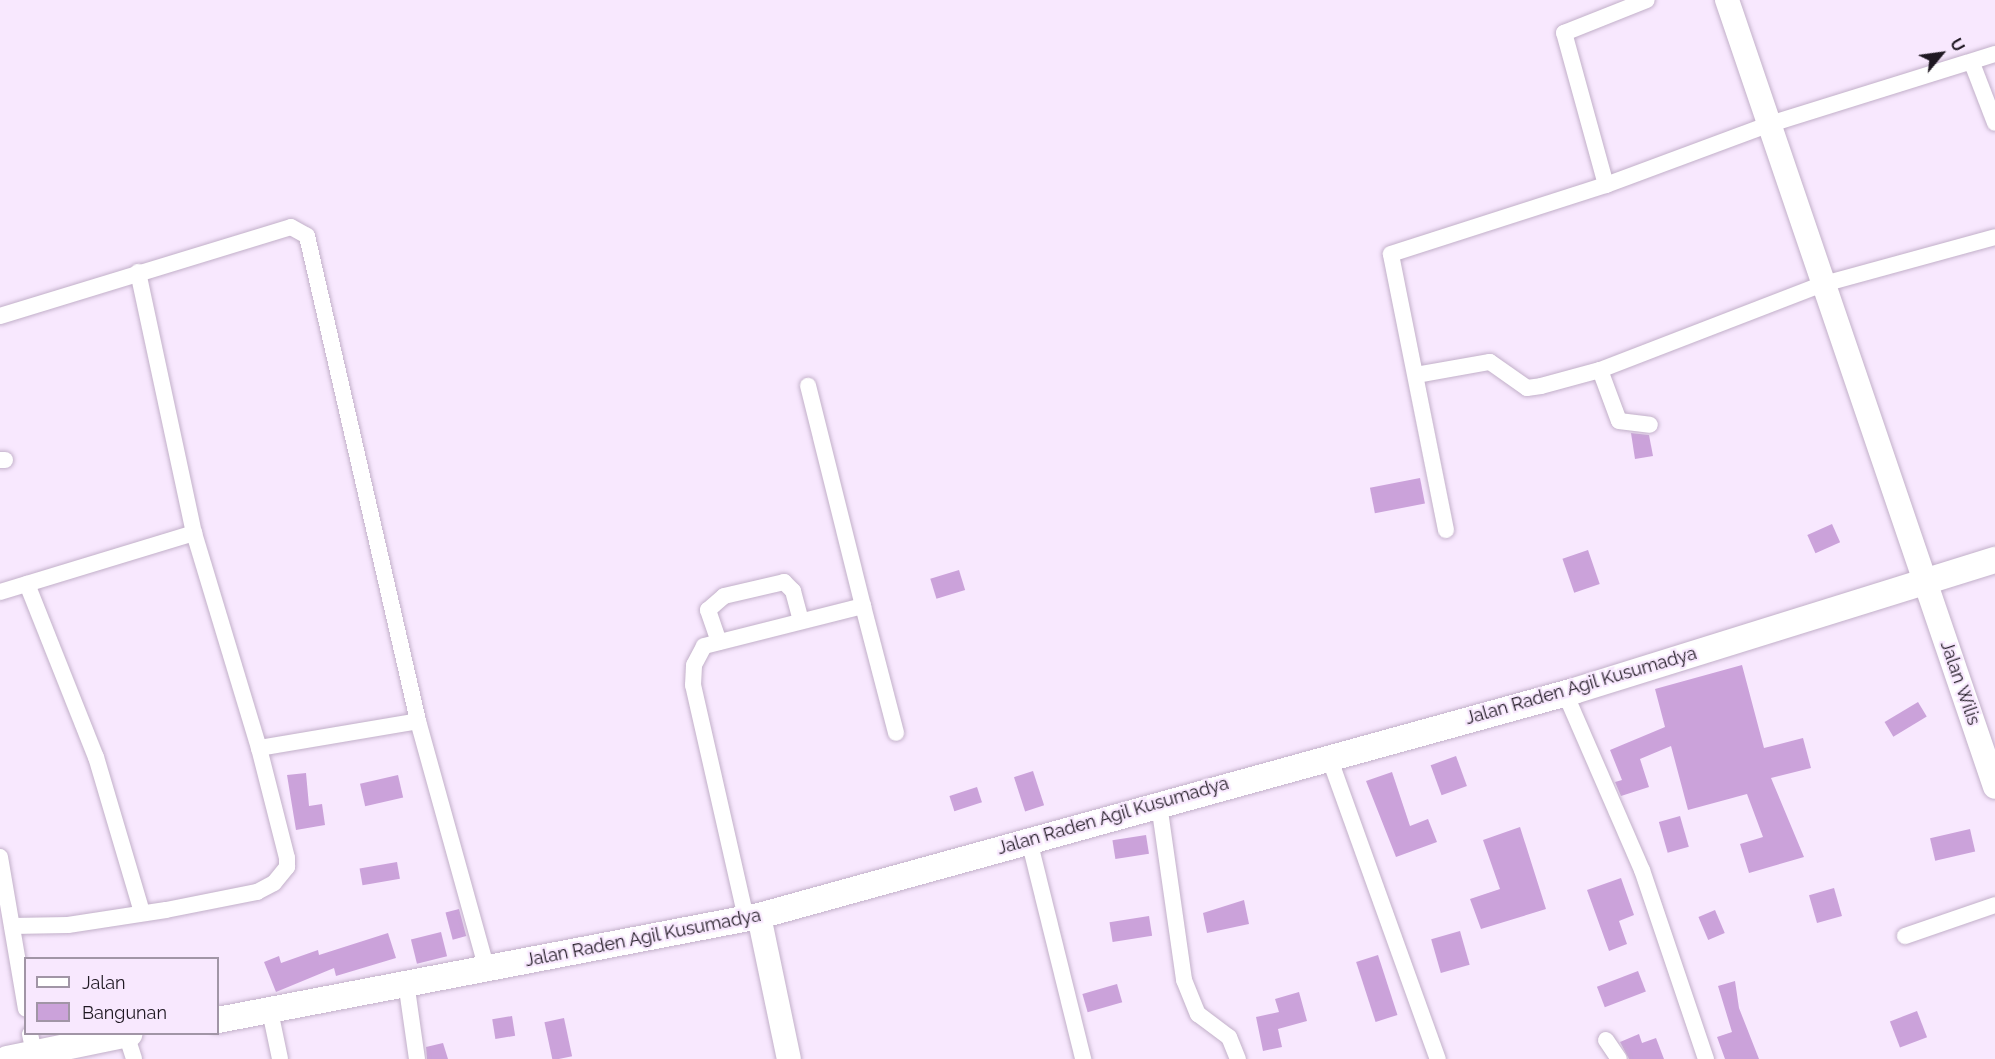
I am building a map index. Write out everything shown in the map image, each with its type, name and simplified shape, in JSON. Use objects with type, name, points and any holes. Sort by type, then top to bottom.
[{"type":"main road","name":"Jalan Wilis","points":[[1727,0],[1820,285],[1995,787]]},
{"type":"main road","name":"Jalan Raden Agil Kusumadya","points":[[219,1020],[753,917],[1565,693],[1924,579],[1995,560]]},
{"type":"main road","points":[[753,917],[789,1059]]},
{"type":"main road","points":[[7,1059],[32,1043],[117,1035]]},
{"type":"street","points":[[1606,185],[1564,33],[1647,0]]},
{"type":"street","points":[[1446,530],[1391,254],[1606,185],[1767,125],[1995,54]]},
{"type":"street","points":[[1972,63],[1995,123]]},
{"type":"street","points":[[0,316],[291,227],[307,236],[418,721],[487,969]]},
{"type":"street","points":[[1416,375],[1490,362],[1527,388],[1600,370],[1820,285],[1995,237]]},
{"type":"street","points":[[12,926],[68,925],[257,892],[282,876],[287,858],[259,748],[194,532],[138,273]]},
{"type":"street","points":[[1600,370],[1619,421],[1650,425]]},
{"type":"street","points":[[808,386],[896,733]]},
{"type":"street","points":[[0,592],[194,532]]},
{"type":"street","points":[[719,642],[708,609],[724,596],[784,582],[793,591],[801,620]]},
{"type":"street","points":[[27,584],[96,757],[142,912]]},
{"type":"street","points":[[753,917],[693,685],[698,654],[719,642],[863,606]]},
{"type":"street","points":[[1565,693],[1642,870],[1706,1059]]},
{"type":"street","points":[[259,748],[418,721]]},
{"type":"street","points":[[1329,757],[1438,1059]]},
{"type":"street","points":[[1159,804],[1184,980],[1198,1014],[1229,1037],[1238,1059]]},
{"type":"street","points":[[1029,840],[1083,1059]]},
{"type":"street","points":[[0,857],[24,997]]},
{"type":"street","points":[[1905,936],[1995,905]]},
{"type":"street","points":[[406,982],[417,1059]]},
{"type":"street","points":[[270,1011],[280,1059]]},
{"type":"street","points":[[128,1035],[134,1059]]},
{"type":"street","points":[[1606,1040],[1619,1059]]},
{"type":"building","points":[[1631,433],[1649,435],[1653,456],[1635,459]]},
{"type":"building","points":[[1420,478],[1425,504],[1375,513],[1370,488]]},
{"type":"building","points":[[1832,524],[1840,542],[1815,553],[1807,535]]},
{"type":"building","points":[[1588,550],[1600,584],[1574,593],[1562,559]]},
{"type":"building","points":[[959,570],[965,590],[936,599],[930,579]]},
{"type":"building","points":[[1742,665],[1764,748],[1803,738],[1811,768],[1771,778],[1804,857],[1749,873],[1740,844],[1763,837],[1747,794],[1688,810],[1671,746],[1640,759],[1649,787],[1621,796],[1615,782],[1622,780],[1610,750],[1665,727],[1655,689]]},
{"type":"building","points":[[1918,702],[1927,717],[1893,737],[1885,722]]},
{"type":"building","points":[[1456,756],[1467,786],[1442,795],[1431,765]]},
{"type":"building","points":[[1033,771],[1044,805],[1025,811],[1014,777]]},
{"type":"building","points":[[1392,772],[1410,826],[1428,819],[1437,842],[1396,857],[1366,781]]},
{"type":"building","points":[[306,773],[309,806],[322,804],[325,825],[296,830],[287,775]]},
{"type":"building","points":[[398,775],[403,797],[365,806],[360,784]]},
{"type":"building","points":[[977,787],[982,802],[954,811],[949,796]]},
{"type":"building","points":[[1680,816],[1689,847],[1668,853],[1659,822]]},
{"type":"building","points":[[1520,827],[1546,909],[1481,929],[1470,899],[1500,889],[1483,840]]},
{"type":"building","points":[[1970,829],[1975,851],[1935,861],[1930,838]]},
{"type":"building","points":[[1146,835],[1149,854],[1115,859],[1112,840]]},
{"type":"building","points":[[397,862],[400,879],[363,885],[360,869]]},
{"type":"building","points":[[1621,878],[1634,915],[1619,921],[1627,944],[1609,951],[1587,890]]},
{"type":"building","points":[[1834,888],[1842,916],[1817,923],[1809,895]]},
{"type":"building","points":[[1244,900],[1249,924],[1207,933],[1203,913]]},
{"type":"building","points":[[459,909],[466,936],[453,940],[445,913]]},
{"type":"building","points":[[1715,910],[1725,933],[1708,940],[1698,917]]},
{"type":"building","points":[[1149,916],[1152,936],[1113,942],[1109,922]]},
{"type":"building","points":[[1460,931],[1470,965],[1441,973],[1431,939]]},
{"type":"building","points":[[441,932],[447,956],[417,964],[411,939]]},
{"type":"building","points":[[388,933],[396,958],[336,976],[334,968],[276,992],[264,962],[279,956],[281,963],[318,950],[319,955]]},
{"type":"building","points":[[1378,955],[1397,1015],[1376,1022],[1356,962]]},
{"type":"building","points":[[1638,971],[1646,992],[1605,1007],[1597,987]]},
{"type":"building","points":[[1735,981],[1739,1008],[1759,1059],[1725,1059],[1717,1037],[1732,1032],[1718,986]]},
{"type":"building","points":[[1117,984],[1122,1002],[1088,1012],[1082,994]]},
{"type":"building","points":[[1299,992],[1307,1021],[1278,1029],[1282,1047],[1263,1051],[1256,1017],[1279,1012],[1275,999]]},
{"type":"building","points":[[1917,1011],[1927,1037],[1900,1048],[1890,1021]]},
{"type":"building","points":[[512,1016],[515,1036],[495,1039],[492,1019]]},
{"type":"building","points":[[564,1018],[572,1056],[552,1059],[544,1022]]},
{"type":"building","points":[[1639,1034],[1642,1043],[1656,1038],[1664,1059],[1629,1059],[1620,1042]]},
{"type":"building","points":[[443,1043],[448,1059],[427,1059],[426,1047]]}]
